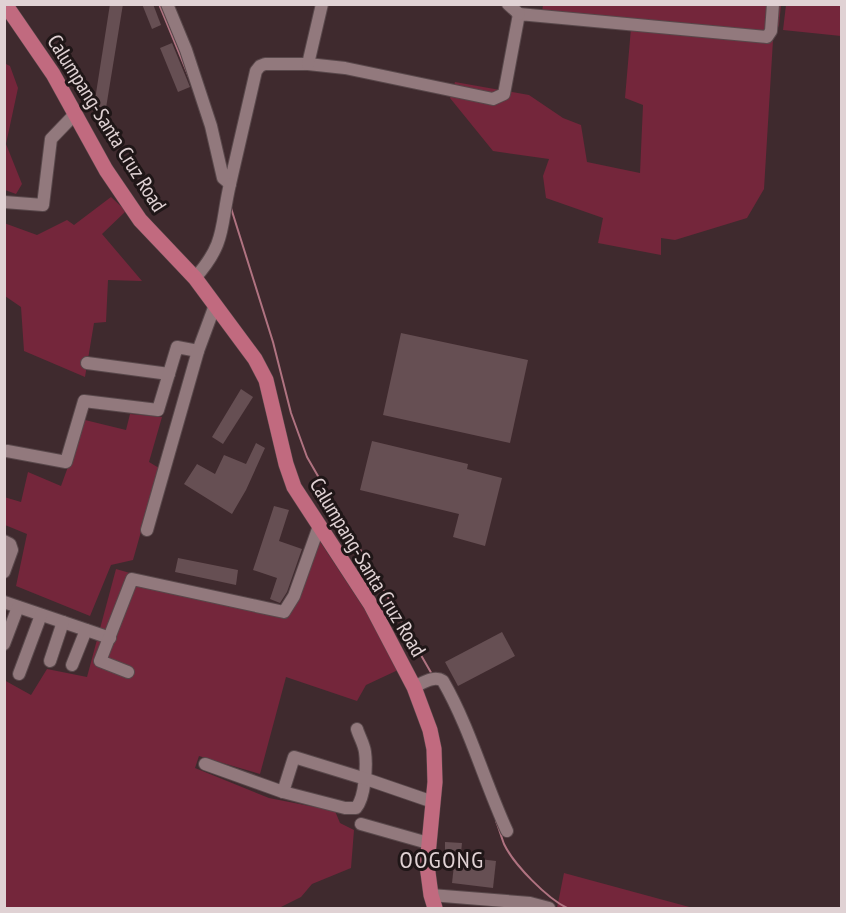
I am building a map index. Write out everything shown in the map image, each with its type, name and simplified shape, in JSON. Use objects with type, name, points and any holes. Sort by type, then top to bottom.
[{"type":"main road","name":"Calumpang-Santa Cruz Road","points":[[5,4],[53,74],[106,170],[140,220],[195,278],[261,369],[294,487],[371,605],[414,687],[427,721],[434,749],[433,802],[427,865],[433,902]]},
{"type":"street","points":[[167,4],[186,50],[228,190]]},
{"type":"street","points":[[308,64],[322,4]]},
{"type":"street","points":[[508,4],[519,14],[767,37],[771,32],[773,4]]},
{"type":"street","points":[[195,278],[205,267],[220,241],[228,190],[256,71],[265,63],[345,68],[493,99],[504,94],[519,14]]},
{"type":"street","points":[[4,202],[43,205],[51,139],[75,114]]},
{"type":"street","points":[[147,530],[198,351],[215,305]]},
{"type":"street","points":[[7,451],[66,462],[84,401],[158,410],[177,348],[198,351]]},
{"type":"street","points":[[87,363],[169,374]]},
{"type":"street","points":[[128,672],[100,661],[132,579],[284,612],[294,596],[319,526]]},
{"type":"street","points":[[4,541],[10,544],[12,550],[4,572]]},
{"type":"street","points":[[4,602],[110,638]]},
{"type":"street","points":[[4,644],[18,607]]},
{"type":"street","points":[[19,674],[41,615]]},
{"type":"street","points":[[50,661],[63,622]]},
{"type":"street","points":[[72,665],[86,630]]},
{"type":"street","points":[[414,687],[436,678],[443,681],[472,741],[496,808],[507,831]]},
{"type":"street","points":[[205,764],[283,792],[345,808],[356,808],[363,790],[365,752],[357,729]]},
{"type":"street","points":[[283,792],[294,757],[433,802]]},
{"type":"street","points":[[361,824],[428,843]]},
{"type":"street","points":[[433,902],[530,903],[549,909]]},
{"type":"shaded area","points":[[543,5],[781,5],[779,25],[773,40],[764,189],[747,218],[675,240],[661,238],[661,255],[598,243],[603,218],[546,198],[543,176],[549,159],[493,151],[450,98],[455,82],[529,95],[563,118],[581,125],[587,162],[640,173],[643,105],[625,98],[631,28],[542,12]]},
{"type":"shaded area","points":[[786,5],[841,5],[841,36],[783,30]]},
{"type":"shaded area","points":[[4,63],[10,66],[18,88],[6,144],[22,184],[16,194],[5,190]]},
{"type":"shaded area","points":[[111,197],[126,211],[102,234],[142,281],[108,280],[106,322],[94,323],[85,377],[24,351],[21,307],[5,296],[4,223],[37,235],[67,220],[74,225]]},
{"type":"shaded area","points":[[130,414],[162,417],[149,462],[159,468],[133,560],[111,565],[90,616],[16,586],[27,534],[5,525],[4,497],[21,502],[28,472],[61,486],[85,420],[126,430]]},
{"type":"shaded area","points":[[319,540],[365,610],[398,670],[366,685],[357,701],[286,677],[260,774],[199,756],[195,768],[269,798],[335,811],[340,823],[354,830],[351,868],[312,884],[301,897],[279,908],[5,908],[4,680],[31,695],[47,669],[87,677],[116,569],[288,618]]},
{"type":"shaded area","points":[[564,873],[693,908],[557,908]]},
{"type":"building","points":[[110,4],[123,4],[106,108],[94,106]]},
{"type":"building","points":[[142,4],[153,4],[161,25],[152,29]]},
{"type":"building","points":[[172,43],[190,87],[178,92],[160,48]]},
{"type":"building","points":[[401,333],[528,360],[510,443],[383,415]]},
{"type":"building","points":[[241,389],[253,397],[223,444],[212,437]]},
{"type":"building","points":[[372,441],[468,464],[467,469],[502,478],[485,546],[453,537],[459,514],[360,490]]},
{"type":"building","points":[[256,443],[265,448],[232,514],[184,484],[197,464],[215,474],[224,455],[246,464]]},
{"type":"building","points":[[274,506],[289,510],[279,541],[302,549],[287,592],[280,603],[270,599],[277,578],[253,570]]},
{"type":"building","points":[[178,558],[238,570],[236,585],[175,572]]},
{"type":"building","points":[[502,632],[515,656],[458,686],[445,662]]},
{"type":"building","points":[[445,842],[462,843],[461,853],[445,851]]},
{"type":"building","points":[[455,856],[496,861],[493,888],[452,883]]},
{"type":"waterway","points":[[159,4],[189,77]]},
{"type":"waterway","points":[[231,208],[273,342],[291,413],[307,457],[433,676]]},
{"type":"waterway","points":[[496,821],[504,844],[523,871],[541,889],[567,908]]},
{"type":"district","name":"OOGONG","points":[[442,859]]}]
